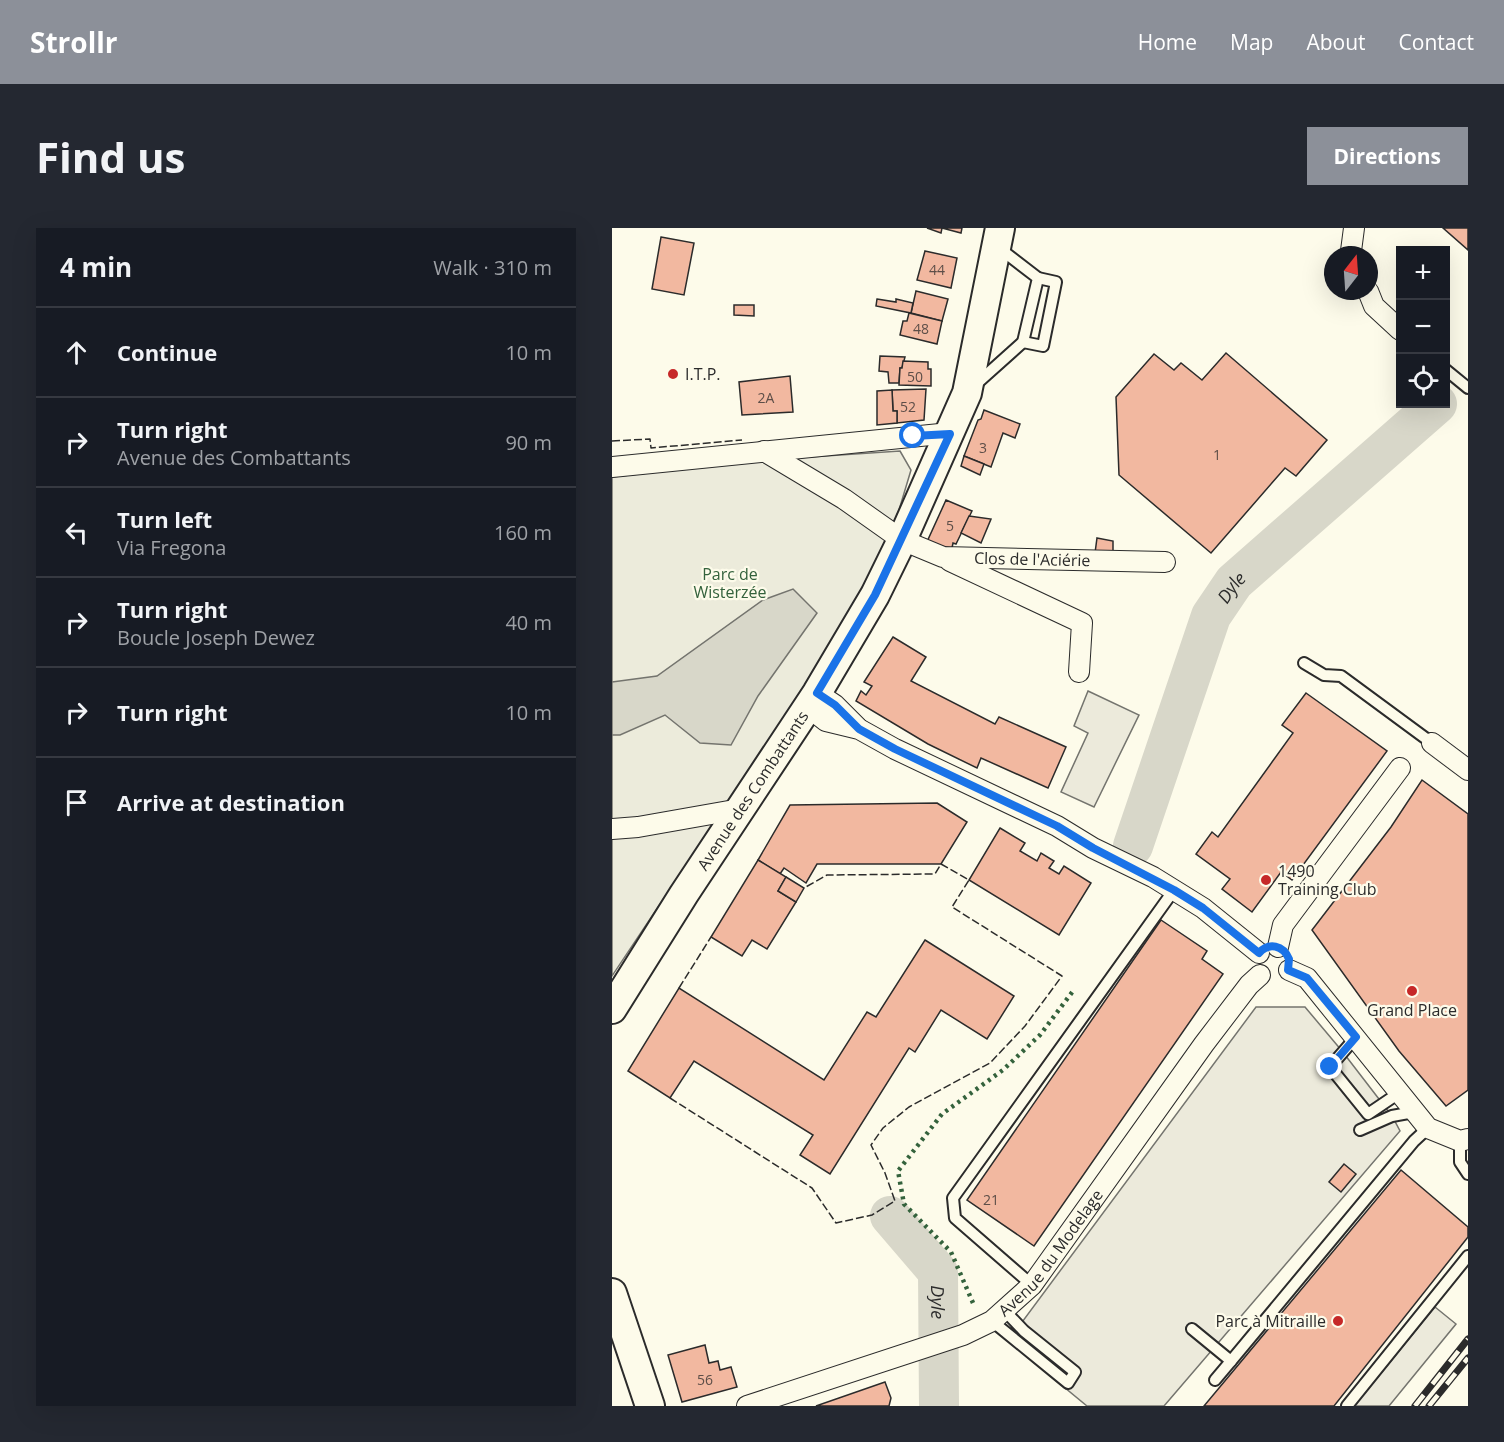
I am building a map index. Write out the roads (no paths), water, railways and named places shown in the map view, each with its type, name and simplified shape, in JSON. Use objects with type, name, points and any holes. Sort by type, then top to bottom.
[{"type":"main road","name":"Avenue des Combattants","points":[[612,1010],[684,894],[812,700],[875,595],[967,393],[998,237]]},
{"type":"main road","points":[[612,1293],[650,1406]]},
{"type":"street","points":[[1352,246],[1354,228]]},
{"type":"street","points":[[1372,300],[1374,306],[1396,326]]},
{"type":"street","points":[[619,466],[950,434]]},
{"type":"street","name":"Clos de l'Aciérie","points":[[764,451],[844,499],[902,540],[943,557],[1166,562]]},
{"type":"street","points":[[943,557],[1082,623],[1079,672]]},
{"type":"street","points":[[812,700],[835,705],[859,729],[895,749],[1057,826],[1093,848],[1153,877],[1203,908],[1259,953]]},
{"type":"street","points":[[1432,743],[1468,770]]},
{"type":"street","points":[[1278,947],[1283,925],[1400,768]]},
{"type":"street","points":[[612,830],[740,809]]},
{"type":"street","points":[[1267,947],[1278,947],[1287,953],[1288,970],[1286,975],[1276,981],[1270,981],[1260,975],[1255,962],[1259,953],[1267,947]]},
{"type":"street","points":[[1288,970],[1307,978],[1428,1128],[1464,1140]]},
{"type":"street","name":"Avenue du Modelage","points":[[747,1406],[963,1335],[999,1316],[1032,1285],[1204,1044],[1249,985],[1260,975]]},
{"type":"lane","points":[[998,237],[1038,278],[1056,282],[1043,346],[1023,342]]},
{"type":"lane","points":[[967,393],[1023,342],[1038,278]]},
{"type":"lane","points":[[1450,373],[1468,388]]},
{"type":"lane","points":[[1304,663],[1324,675],[1341,676],[1432,743]]},
{"type":"lane","points":[[1032,1285],[955,1218],[954,1198],[1174,890]]},
{"type":"lane","points":[[1356,1037],[1330,1067],[1368,1114],[1399,1093]]},
{"type":"lane","points":[[1360,1130],[1392,1116],[1414,1112]]},
{"type":"lane","points":[[1215,1380],[1414,1141],[1428,1128]]},
{"type":"lane","points":[[1464,1140],[1460,1162],[1468,1174]]},
{"type":"lane","points":[[1347,1406],[1468,1256]]},
{"type":"lane","points":[[999,1316],[1024,1331],[1075,1372],[1068,1383],[999,1316]]},
{"type":"lane","points":[[1192,1329],[1231,1361]]},
{"type":"waterway","name":"Dyle","points":[[1133,846],[1211,616],[1234,582],[1432,408]]},
{"type":"waterway","name":"Dyle","points":[[890,1216],[938,1272],[939,1406]]},
{"type":"railway","points":[[1415,1406],[1468,1339]]},
{"type":"railway","points":[[1429,1406],[1468,1358]]},
{"type":"place","name":"I.T.P.","points":[[673,374]]},
{"type":"place","name":"1490 Training Club","points":[[1266,880]]},
{"type":"place","name":"Grand Place","points":[[1412,991]]},
{"type":"place","name":"Parc à Mitraille","points":[[1338,1321]]},
{"type":"park label","name":"Parc de Wisterzée","points":[[730,583]]}]
